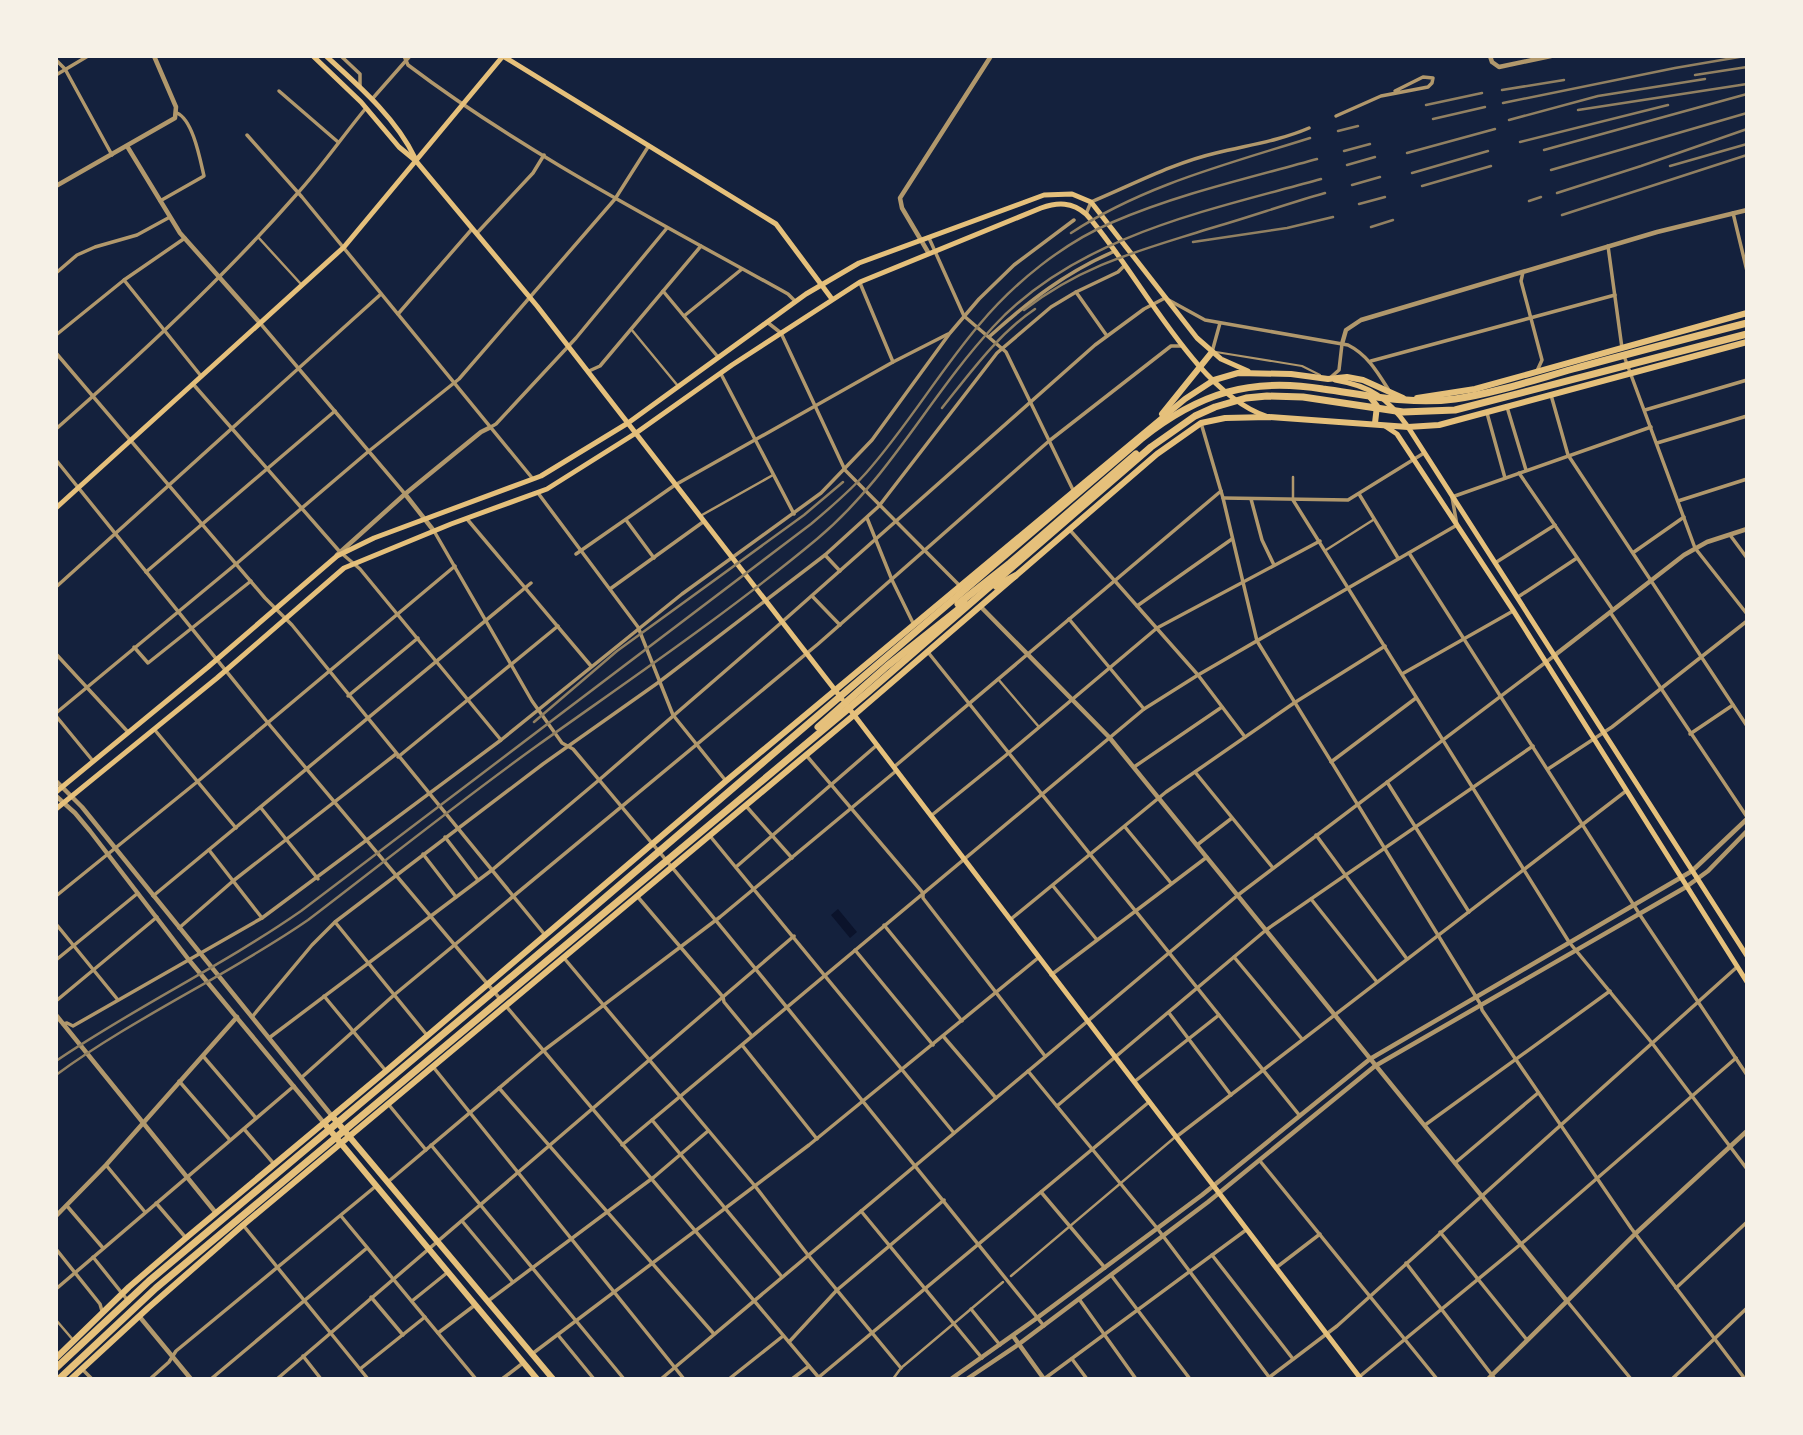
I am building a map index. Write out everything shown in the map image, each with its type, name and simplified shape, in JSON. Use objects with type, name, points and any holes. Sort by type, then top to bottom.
[{"type":"highway","points":[[56,1368],[149,1281],[906,642],[1141,439],[1176,414],[1216,394],[1274,384],[1389,400],[1459,398],[1747,323]]},
{"type":"highway","points":[[59,1379],[156,1288],[867,693],[1185,421],[1205,411],[1246,398],[1280,396],[1403,412],[1455,410],[1747,334]]},
{"type":"highway","points":[[906,642],[964,600],[1136,454]]},
{"type":"highway","points":[[778,766],[800,742],[870,681],[968,601],[1015,576]]},
{"type":"main road","points":[[313,56],[416,161],[589,371],[1360,1378]]},
{"type":"main road","points":[[326,56],[360,87],[407,141],[416,161]]},
{"type":"main road","points":[[56,508],[344,247],[503,56],[776,224],[832,299]]},
{"type":"main road","points":[[56,794],[339,554],[374,538],[533,479],[628,423],[795,301],[859,263],[1044,195],[1072,194],[1091,202],[1197,338],[1232,366],[1256,373]]},
{"type":"main road","points":[[56,808],[225,671],[344,568],[538,493],[636,433],[721,373],[860,282],[1048,205],[1070,204],[1086,214],[1201,367],[1248,409],[1269,417]]},
{"type":"main road","points":[[1328,379],[1347,377],[1363,380],[1392,395],[1417,398],[1475,389],[1747,313]]},
{"type":"main road","points":[[71,1379],[243,1225],[854,715],[1157,454],[1201,424],[1225,418],[1269,417],[1408,426],[1439,425],[1747,342]]},
{"type":"main road","points":[[1154,423],[1212,352]]},
{"type":"main road","points":[[56,1358],[123,1293],[186,1238],[1154,423],[1214,380],[1238,373],[1291,373],[1359,384],[1374,391],[1388,403],[1408,426],[1747,955]]},
{"type":"main road","points":[[1328,379],[1343,390],[1365,395],[1373,400],[1377,407],[1375,423]]},
{"type":"main road","points":[[1375,423],[1397,434],[1513,610],[1747,982]]},
{"type":"main road","points":[[493,990],[511,992],[546,963],[557,964]]},
{"type":"main road","points":[[332,1116],[553,1379]]},
{"type":"main road","points":[[324,1123],[537,1379]]},
{"type":"street","points":[[56,75],[88,56]]},
{"type":"street","points":[[154,56],[177,113],[184,118],[191,130],[204,176],[160,201]]},
{"type":"street","points":[[341,56],[360,74],[360,87]]},
{"type":"street","points":[[371,100],[404,58],[410,56]]},
{"type":"street","points":[[991,56],[900,198],[902,208],[926,239],[964,316],[1002,348],[1074,492]]},
{"type":"street","points":[[1490,56],[1492,62],[1499,67],[1551,56]]},
{"type":"street","points":[[1519,56],[1529,61]]},
{"type":"street","points":[[404,58],[463,106],[615,199],[788,294],[795,301]]},
{"type":"street","points":[[56,60],[65,69],[112,155]]},
{"type":"street","points":[[1336,116],[1423,77],[1433,78],[1428,87],[1395,91]]},
{"type":"street","points":[[279,91],[338,142]]},
{"type":"street","points":[[56,429],[163,331],[258,237],[298,194],[366,108]]},
{"type":"street","points":[[56,186],[171,121],[177,113]]},
{"type":"street","points":[[1086,214],[1091,202],[1172,167],[1216,153],[1282,138],[1309,128]]},
{"type":"street","points":[[247,135],[344,247],[533,479]]},
{"type":"street","points":[[127,146],[185,238],[298,367],[434,531],[535,706],[562,743],[573,750],[673,867],[1044,1326]]},
{"type":"street","points":[[93,761],[56,714],[369,451],[459,379],[615,199],[648,147]]},
{"type":"street","points":[[398,314],[533,173],[544,155]]},
{"type":"street","points":[[1328,379],[1339,370],[1346,330],[1361,320],[1608,246],[1747,210]]},
{"type":"street","points":[[1733,213],[1747,271]]},
{"type":"street","points":[[56,272],[77,256],[96,247],[137,235],[170,217]]},
{"type":"street","points":[[56,1030],[67,1023],[73,1026],[262,918],[318,879],[539,711],[638,627],[821,493],[872,440],[964,316],[1014,265],[1074,220]]},
{"type":"street","points":[[339,554],[405,494],[481,432],[499,421],[569,346],[667,228]]},
{"type":"street","points":[[258,237],[302,285]]},
{"type":"street","points":[[56,335],[124,280],[185,238]]},
{"type":"street","points":[[1740,243],[1747,242]]},
{"type":"street","points":[[589,371],[600,366],[701,246]]},
{"type":"street","points":[[1608,246],[1621,348],[1695,548],[1747,614]]},
{"type":"street","points":[[990,336],[1029,301],[1061,278],[1115,251]]},
{"type":"street","points":[[252,1017],[312,945],[335,922],[567,746],[660,682],[825,555],[879,506],[1002,348],[1036,318],[1076,292],[1125,266]]},
{"type":"street","points":[[684,316],[742,269]]},
{"type":"street","points":[[1524,272],[1521,281],[1542,360],[1537,371]]},
{"type":"street","points":[[124,280],[201,376]]},
{"type":"street","points":[[860,282],[893,362]]},
{"type":"street","points":[[663,292],[719,358]]},
{"type":"street","points":[[1076,292],[1107,336]]},
{"type":"street","points":[[56,587],[381,293]]},
{"type":"street","points":[[1370,362],[1615,295]]},
{"type":"street","points":[[269,1038],[492,870],[812,596],[1107,336],[1153,304],[1165,298],[1205,320],[1342,344],[1356,349],[1370,362],[1392,395]]},
{"type":"street","points":[[767,322],[781,333],[845,470],[960,586]]},
{"type":"street","points":[[1212,352],[1220,323]]},
{"type":"street","points":[[631,329],[679,386]]},
{"type":"street","points":[[576,554],[675,485],[893,362],[950,333]]},
{"type":"street","points":[[301,1078],[394,995],[840,625],[1049,441],[1171,346],[1183,346]]},
{"type":"street","points":[[56,353],[284,620],[292,625],[545,935]]},
{"type":"street","points":[[721,373],[794,514]]},
{"type":"street","points":[[1645,410],[1747,380]]},
{"type":"street","points":[[193,384],[339,554],[354,562],[501,740]]},
{"type":"street","points":[[1551,395],[1568,455],[1747,726]]},
{"type":"street","points":[[1507,407],[1526,470]]},
{"type":"street","points":[[146,572],[335,411]]},
{"type":"street","points":[[1487,413],[1505,478]]},
{"type":"street","points":[[1657,443],[1747,416]]},
{"type":"street","points":[[1201,424],[1223,498],[1256,642],[1439,935],[1482,1010],[1635,1234],[1745,1379]]},
{"type":"street","points":[[622,1145],[1144,709],[1457,525],[1452,497],[1651,427]]},
{"type":"street","points":[[1223,498],[1348,500],[1425,453]]},
{"type":"street","points":[[56,460],[268,723],[820,1378],[924,1288],[1149,1102]]},
{"type":"street","points":[[951,1379],[1013,1336],[1213,1186],[1370,1059],[1692,871],[1747,818],[1519,473]]},
{"type":"street","points":[[610,589],[654,558],[701,519],[773,475]]},
{"type":"street","points":[[1293,477],[1293,500],[1570,942],[1652,1043],[1747,1169]]},
{"type":"street","points":[[1678,501],[1747,479]]},
{"type":"street","points":[[387,1182],[543,1051],[716,920],[852,809],[969,703],[1221,491]]},
{"type":"street","points":[[538,493],[638,627],[673,715],[726,781]]},
{"type":"street","points":[[1359,494],[1398,559]]},
{"type":"street","points":[[1251,499],[1262,540],[1273,565]]},
{"type":"street","points":[[867,517],[892,580],[914,625]]},
{"type":"street","points":[[1634,552],[1684,517]]},
{"type":"street","points":[[467,519],[591,666]]},
{"type":"street","points":[[626,519],[654,558]]},
{"type":"street","points":[[1325,550],[1374,519]]},
{"type":"street","points":[[1495,563],[1555,525]]},
{"type":"street","points":[[1069,529],[1198,675],[1245,737]]},
{"type":"street","points":[[661,1379],[1238,895],[1695,548],[1747,529]]},
{"type":"street","points":[[1730,535],[1747,558]]},
{"type":"street","points":[[1137,606],[1232,539]]},
{"type":"street","points":[[930,816],[1157,628],[1320,541]]},
{"type":"street","points":[[1409,553],[1638,913],[1747,1075]]},
{"type":"street","points":[[825,555],[840,571]]},
{"type":"street","points":[[1517,598],[1577,558]]},
{"type":"street","points":[[56,896],[455,566]]},
{"type":"street","points":[[134,647],[148,663],[251,581]]},
{"type":"street","points":[[153,895],[531,583]]},
{"type":"street","points":[[812,596],[840,625]]},
{"type":"street","points":[[980,606],[1109,737],[1631,1379]]},
{"type":"street","points":[[1402,674],[1513,610]]},
{"type":"street","points":[[1069,619],[1144,709]]},
{"type":"street","points":[[1548,769],[1604,733],[1747,621]]},
{"type":"street","points":[[179,928],[233,881],[397,756],[558,626]]},
{"type":"street","points":[[348,696],[418,638]]},
{"type":"street","points":[[1009,920],[1195,771],[1294,703],[1385,646]]},
{"type":"street","points":[[928,651],[1300,1116]]},
{"type":"street","points":[[56,654],[128,732]]},
{"type":"street","points":[[998,679],[1039,727]]},
{"type":"street","points":[[1331,762],[1416,698]]},
{"type":"street","points":[[1690,734],[1733,705]]},
{"type":"street","points":[[1134,767],[1222,707]]},
{"type":"street","points":[[154,729],[236,828]]},
{"type":"street","points":[[736,867],[877,746]]},
{"type":"street","points":[[1057,1105],[1266,930],[1533,746]]},
{"type":"street","points":[[806,755],[923,893],[923,898],[1045,1056]]},
{"type":"street","points":[[1195,771],[1273,868]]},
{"type":"street","points":[[56,780],[116,848],[332,1116]]},
{"type":"street","points":[[1387,782],[1469,912]]},
{"type":"street","points":[[1011,1276],[1176,1137],[1626,791]]},
{"type":"street","points":[[56,794],[75,813],[189,960],[324,1123]]},
{"type":"street","points":[[746,806],[792,858]]},
{"type":"street","points":[[261,808],[318,879]]},
{"type":"street","points":[[1197,845],[1232,818]]},
{"type":"street","points":[[1125,827],[1171,883]]},
{"type":"street","points":[[967,1379],[1044,1326],[1218,1194],[1375,1066],[1686,887],[1698,879],[1747,831]]},
{"type":"street","points":[[1316,835],[1407,959]]},
{"type":"street","points":[[710,836],[954,1133]]},
{"type":"street","points":[[445,837],[478,880]]},
{"type":"street","points":[[209,850],[262,918]]},
{"type":"street","points":[[423,854],[456,897]]},
{"type":"street","points":[[1051,975],[1207,857]]},
{"type":"street","points":[[1053,886],[1097,940]]},
{"type":"street","points":[[56,960],[138,893]]},
{"type":"street","points":[[637,896],[723,997],[724,1003],[752,1037]]},
{"type":"street","points":[[1311,899],[1377,982]]},
{"type":"street","points":[[56,1000],[157,917]]},
{"type":"street","points":[[335,922],[428,1036]]},
{"type":"street","points":[[56,924],[118,1000]]},
{"type":"street","points":[[884,925],[962,1021]]},
{"type":"street","points":[[277,1379],[794,936]]},
{"type":"street","points":[[855,950],[933,1045]]},
{"type":"street","points":[[1234,957],[1303,1040]]},
{"type":"street","points":[[564,958],[709,1130],[901,1368]]},
{"type":"street","points":[[532,1354],[817,1139],[1038,958]]},
{"type":"street","points":[[1028,1071],[1157,1228],[1269,1378],[1370,1296],[1737,967]]},
{"type":"street","points":[[1425,1125],[1610,991]]},
{"type":"street","points":[[324,996],[386,1072]]},
{"type":"street","points":[[1169,1013],[1231,1095]]},
{"type":"street","points":[[56,1015],[216,1213]]},
{"type":"street","points":[[1134,1082],[1219,1015]]},
{"type":"street","points":[[56,1216],[106,1165],[237,1017]]},
{"type":"street","points":[[943,1036],[996,1098]]},
{"type":"street","points":[[742,1045],[817,1139]]},
{"type":"street","points":[[202,1056],[256,1118]]},
{"type":"street","points":[[1360,1378],[1521,1244],[1736,1058]]},
{"type":"street","points":[[434,1068],[684,1379]]},
{"type":"street","points":[[179,1081],[230,1140]]},
{"type":"street","points":[[56,1289],[294,1086]]},
{"type":"street","points":[[499,1088],[548,1147],[715,1334]]},
{"type":"street","points":[[1455,1163],[1538,1093]]},
{"type":"street","points":[[389,1105],[426,1150]]},
{"type":"street","points":[[652,1120],[782,1277]]},
{"type":"street","points":[[244,1128],[274,1164]]},
{"type":"street","points":[[488,1301],[651,1179],[709,1130]]},
{"type":"street","points":[[1488,1379],[1494,1377],[1527,1340],[1635,1234],[1747,1131]]},
{"type":"street","points":[[431,1145],[624,1379]]},
{"type":"street","points":[[1260,1161],[1437,1379]]},
{"type":"street","points":[[106,1165],[145,1212]]},
{"type":"street","points":[[150,1379],[172,1356],[376,1186]]},
{"type":"street","points":[[1041,1191],[1105,1268]]},
{"type":"street","points":[[789,1342],[837,1290],[944,1200]]},
{"type":"street","points":[[156,1203],[186,1238]]},
{"type":"street","points":[[67,1206],[103,1248]]},
{"type":"street","points":[[860,1211],[982,1358]]},
{"type":"street","points":[[340,1215],[475,1379]]},
{"type":"street","points":[[462,1221],[512,1282]]},
{"type":"street","points":[[1676,1288],[1747,1222]]},
{"type":"street","points":[[243,1225],[368,1379]]},
{"type":"street","points":[[1013,1336],[1044,1379],[1246,1230]]},
{"type":"street","points":[[1440,1232],[1527,1340]]},
{"type":"street","points":[[1276,1268],[1320,1234]]},
{"type":"street","points":[[56,1248],[100,1304],[103,1313]]},
{"type":"street","points":[[211,1379],[367,1248]]},
{"type":"street","points":[[1212,1255],[1293,1359]]},
{"type":"street","points":[[93,1257],[191,1379]]},
{"type":"street","points":[[1406,1263],[1494,1377]]},
{"type":"street","points":[[412,1301],[448,1272]]},
{"type":"street","points":[[1111,1275],[1190,1379]]},
{"type":"street","points":[[893,1379],[901,1368],[1003,1282]]},
{"type":"street","points":[[371,1297],[403,1335]]},
{"type":"street","points":[[1079,1300],[1136,1379]]},
{"type":"street","points":[[438,1333],[475,1304]]},
{"type":"street","points":[[1672,1379],[1747,1308]]},
{"type":"street","points":[[971,1309],[1000,1345]]},
{"type":"street","points":[[359,1369],[425,1317]]},
{"type":"street","points":[[56,1320],[74,1340]]},
{"type":"street","points":[[558,1334],[594,1379]]},
{"type":"street","points":[[729,1379],[783,1336]]},
{"type":"street","points":[[303,1356],[321,1379]]},
{"type":"street","points":[[1072,1359],[1087,1379]]},
{"type":"street","points":[[502,1379],[523,1363]]},
{"type":"street","points":[[792,1379],[809,1366]]},
{"type":"street","points":[[82,1368],[92,1379]]},
{"type":"lane","points":[[1212,352],[1301,366],[1328,379]]},
{"type":"water","points":[[838,909],[857,932],[850,938],[831,915]]},
{"type":"railway","points":[[1503,103],[1745,56]]},
{"type":"railway","points":[[1695,75],[1747,67]]},
{"type":"railway","points":[[1509,120],[1598,96],[1705,79]]},
{"type":"railway","points":[[1502,90],[1564,80]]},
{"type":"railway","points":[[1578,110],[1747,84]]},
{"type":"railway","points":[[1426,105],[1482,93]]},
{"type":"railway","points":[[1544,150],[1747,94]]},
{"type":"railway","points":[[1520,142],[1668,105]]},
{"type":"railway","points":[[1433,119],[1485,107]]},
{"type":"railway","points":[[1551,170],[1747,113]]},
{"type":"railway","points":[[1338,131],[1358,126]]},
{"type":"railway","points":[[1407,153],[1495,129]]},
{"type":"railway","points":[[1557,193],[1747,129]]},
{"type":"railway","points":[[1071,233],[1099,216],[1187,177],[1310,138]]},
{"type":"railway","points":[[1344,151],[1370,144]]},
{"type":"railway","points":[[1670,166],[1747,144]]},
{"type":"railway","points":[[1412,173],[1488,151]]},
{"type":"railway","points":[[1562,215],[1747,155]]},
{"type":"railway","points":[[1347,165],[1375,157]]},
{"type":"railway","points":[[56,1061],[301,911],[811,524],[866,473],[964,343],[993,309],[1024,279],[1058,253],[1094,231],[1138,212],[1214,187],[1317,159]]},
{"type":"railway","points":[[1422,186],[1491,166]]},
{"type":"railway","points":[[1352,185],[1380,177]]},
{"type":"railway","points":[[56,1075],[117,1034],[246,960],[308,920],[509,766],[679,645],[817,539],[866,490],[970,353],[1026,296],[1064,270],[1145,231],[1321,179]]},
{"type":"railway","points":[[1024,310],[1068,281],[1113,260],[1325,193]]},
{"type":"railway","points":[[1359,204],[1385,197]]},
{"type":"railway","points":[[1529,201],[1541,197]]},
{"type":"railway","points":[[1193,242],[1287,228],[1333,217]]},
{"type":"railway","points":[[1371,227],[1393,220]]},
{"type":"railway","points":[[942,408],[997,342],[1035,309]]},
{"type":"railway","points":[[534,722],[617,651],[804,515],[843,482]]}]
